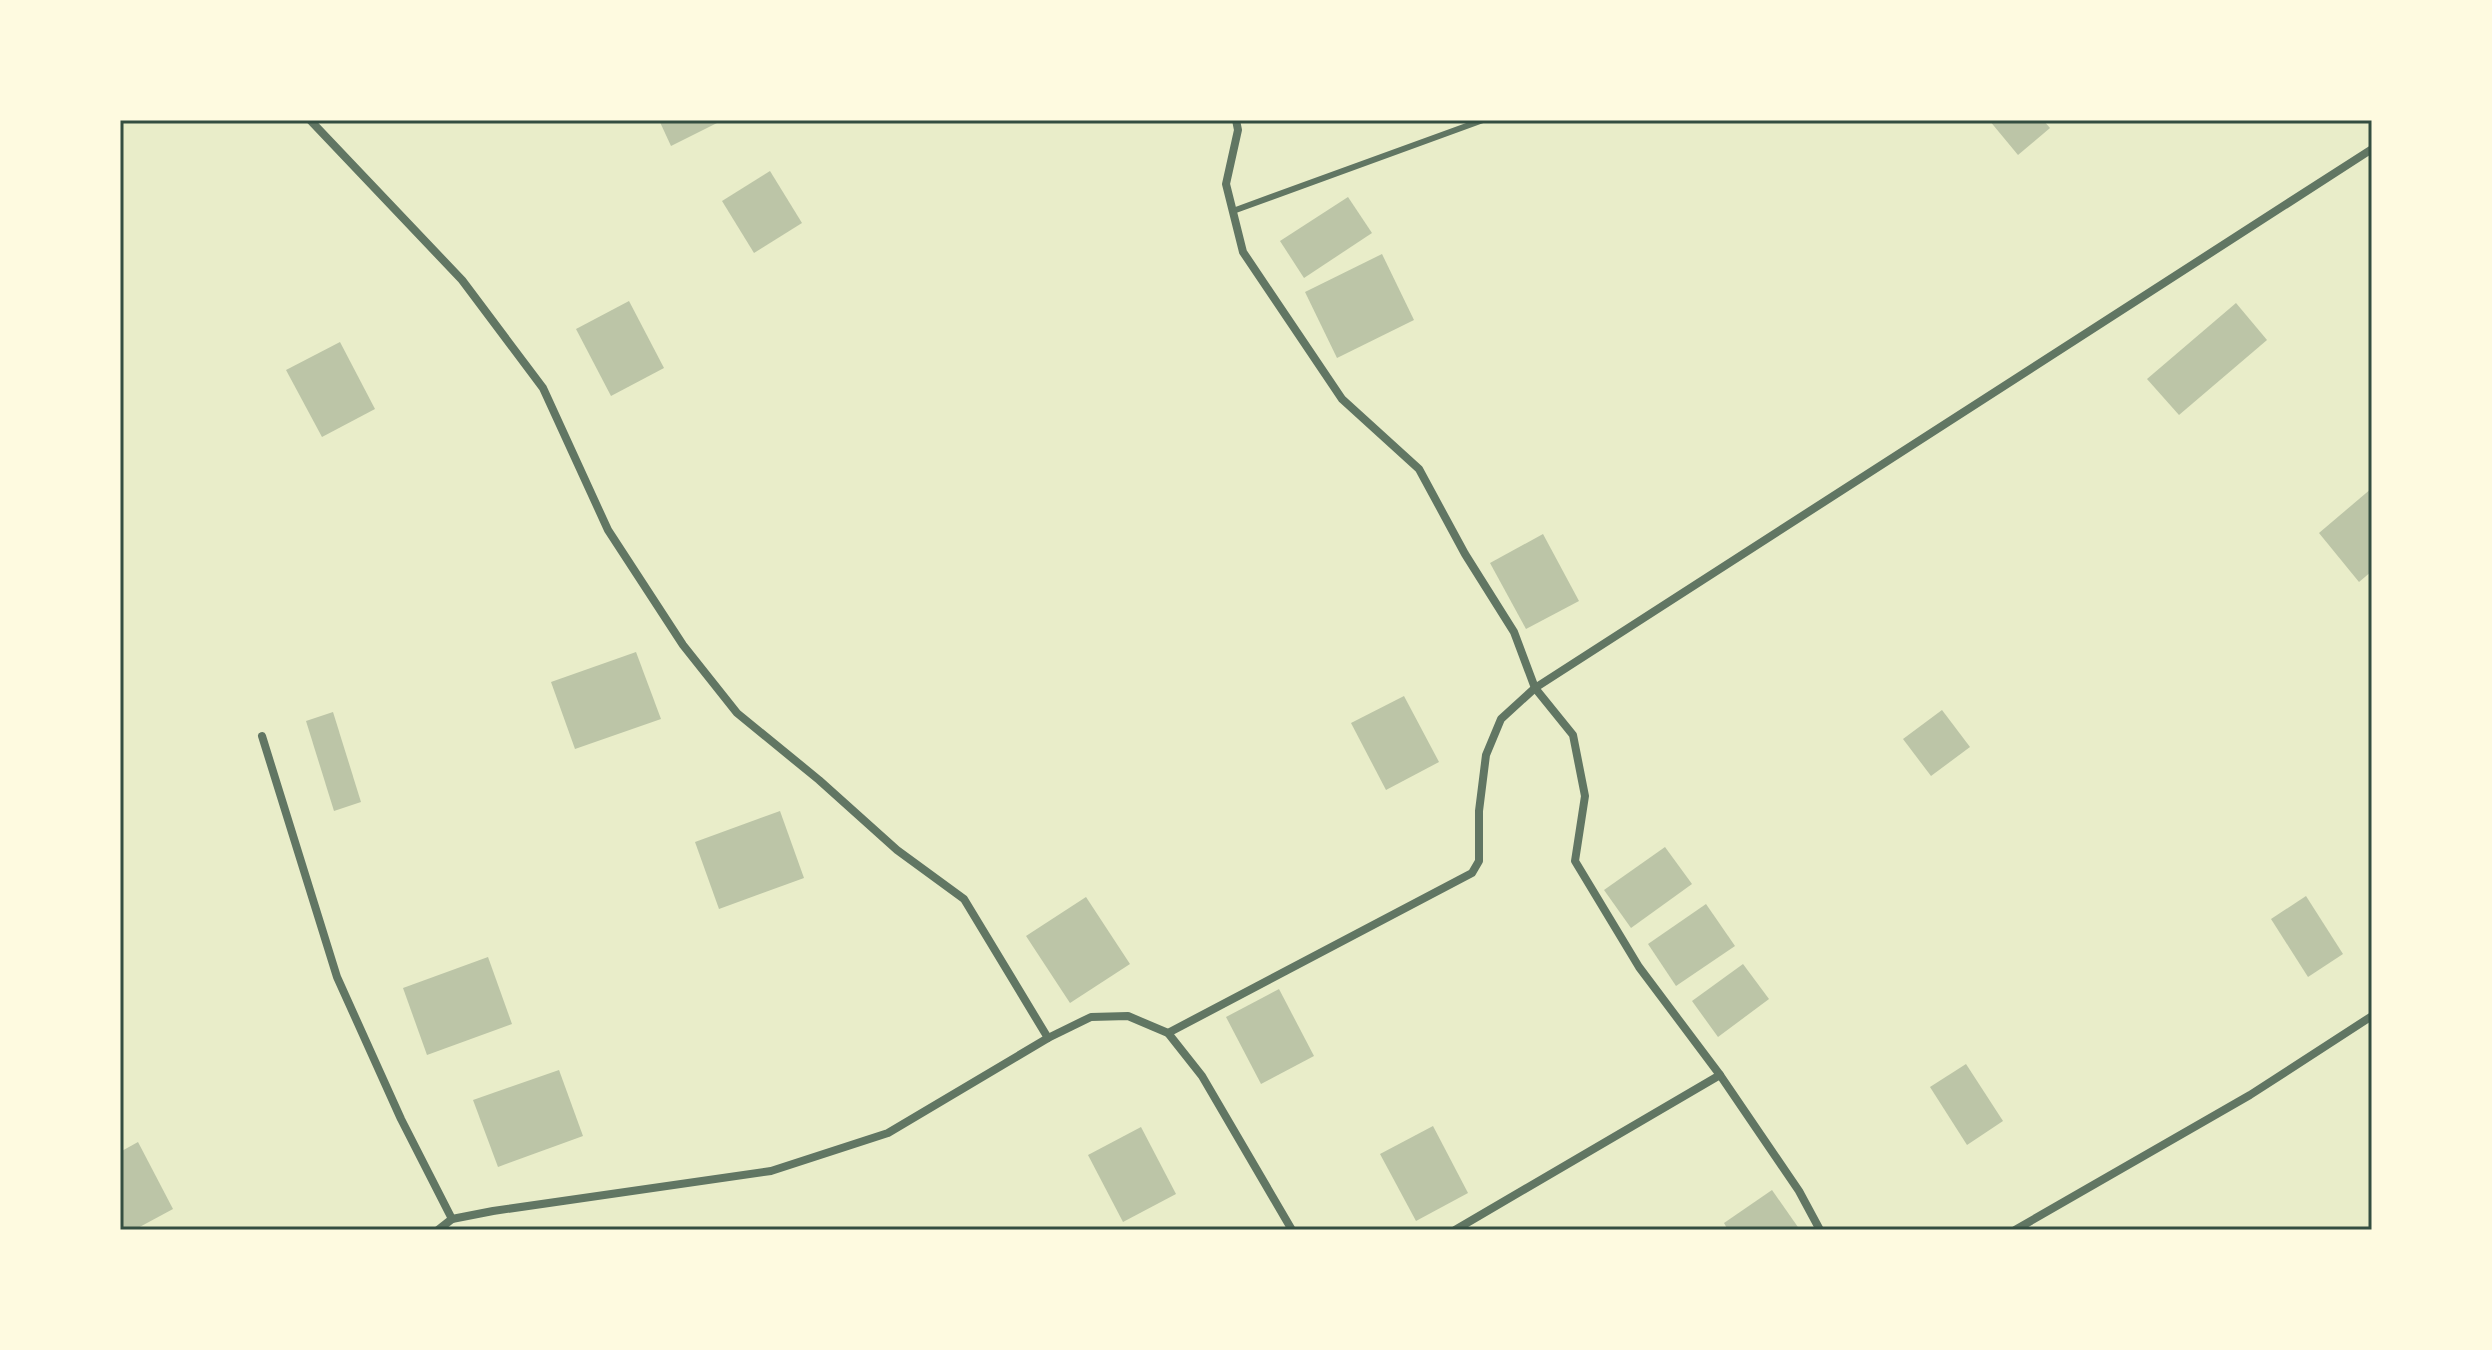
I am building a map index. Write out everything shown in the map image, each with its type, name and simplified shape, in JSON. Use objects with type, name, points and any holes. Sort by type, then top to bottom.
[{"type":"street","points":[[310,120],[462,280],[543,388],[608,530],[683,645],[728,702],[897,850],[964,899],[1048,1038]]},
{"type":"street","points":[[1236,120],[1238,130],[1226,184],[1243,252],[1342,399],[1419,469],[1465,554],[1514,632],[1535,688],[1573,735],[1585,796],[1575,861],[1639,967],[1720,1075],[1799,1191],[1820,1230]]},
{"type":"street","points":[[1168,1033],[1472,873],[1479,861],[1479,811],[1486,755],[1501,719],[1535,688],[2372,149]]},
{"type":"street","points":[[262,736],[337,977],[401,1119],[452,1219]]},
{"type":"street","points":[[438,1230],[452,1219],[493,1211],[771,1171],[888,1133],[1048,1038],[1091,1017],[1128,1016],[1168,1033],[1202,1076],[1292,1230]]},
{"type":"street","points":[[2015,1230],[2250,1095],[2372,1016]]},
{"type":"street","points":[[1455,1230],[1720,1075]]},
{"type":"lane","points":[[1233,211],[1483,120]]},
{"type":"building","points":[[659,120],[723,120],[671,146]]},
{"type":"building","points":[[1989,120],[2043,120],[2050,128],[2018,155]]},
{"type":"building","points":[[770,171],[802,223],[754,253],[722,201]]},
{"type":"building","points":[[1348,197],[1372,233],[1304,278],[1280,241]]},
{"type":"building","points":[[1382,254],[1414,320],[1337,358],[1305,292]]},
{"type":"building","points":[[629,301],[664,368],[611,396],[576,329]]},
{"type":"building","points":[[2236,303],[2267,340],[2179,415],[2147,379]]},
{"type":"building","points":[[340,342],[375,409],[322,437],[286,370]]},
{"type":"building","points":[[2372,488],[2372,571],[2359,582],[2319,533]]},
{"type":"building","points":[[1543,534],[1579,601],[1526,629],[1490,563]]},
{"type":"building","points":[[636,652],[661,719],[575,749],[551,682]]},
{"type":"building","points":[[1404,696],[1439,762],[1386,790],[1351,723]]},
{"type":"building","points":[[1942,710],[1970,747],[1931,776],[1903,739]]},
{"type":"building","points":[[333,712],[361,802],[334,811],[306,721]]},
{"type":"building","points":[[780,811],[804,878],[719,909],[695,842]]},
{"type":"building","points":[[1665,847],[1692,884],[1631,928],[1604,890]]},
{"type":"building","points":[[2306,896],[2343,954],[2308,977],[2271,919]]},
{"type":"building","points":[[1086,897],[1130,964],[1070,1003],[1026,936]]},
{"type":"building","points":[[1706,904],[1735,946],[1676,986],[1648,944]]},
{"type":"building","points":[[488,957],[512,1024],[427,1055],[403,988]]},
{"type":"building","points":[[1743,964],[1769,999],[1718,1037],[1692,1001]]},
{"type":"building","points":[[1279,989],[1314,1056],[1261,1084],[1226,1017]]},
{"type":"building","points":[[1966,1064],[2003,1121],[1967,1145],[1930,1087]]},
{"type":"building","points":[[559,1070],[583,1136],[498,1167],[473,1100]]},
{"type":"building","points":[[1433,1126],[1468,1193],[1416,1221],[1380,1154]]},
{"type":"building","points":[[1141,1127],[1176,1194],[1123,1222],[1088,1155]]},
{"type":"building","points":[[138,1142],[173,1209],[134,1230],[120,1230],[120,1152]]},
{"type":"building","points":[[1772,1190],[1800,1230],[1728,1230],[1724,1223]]}]
